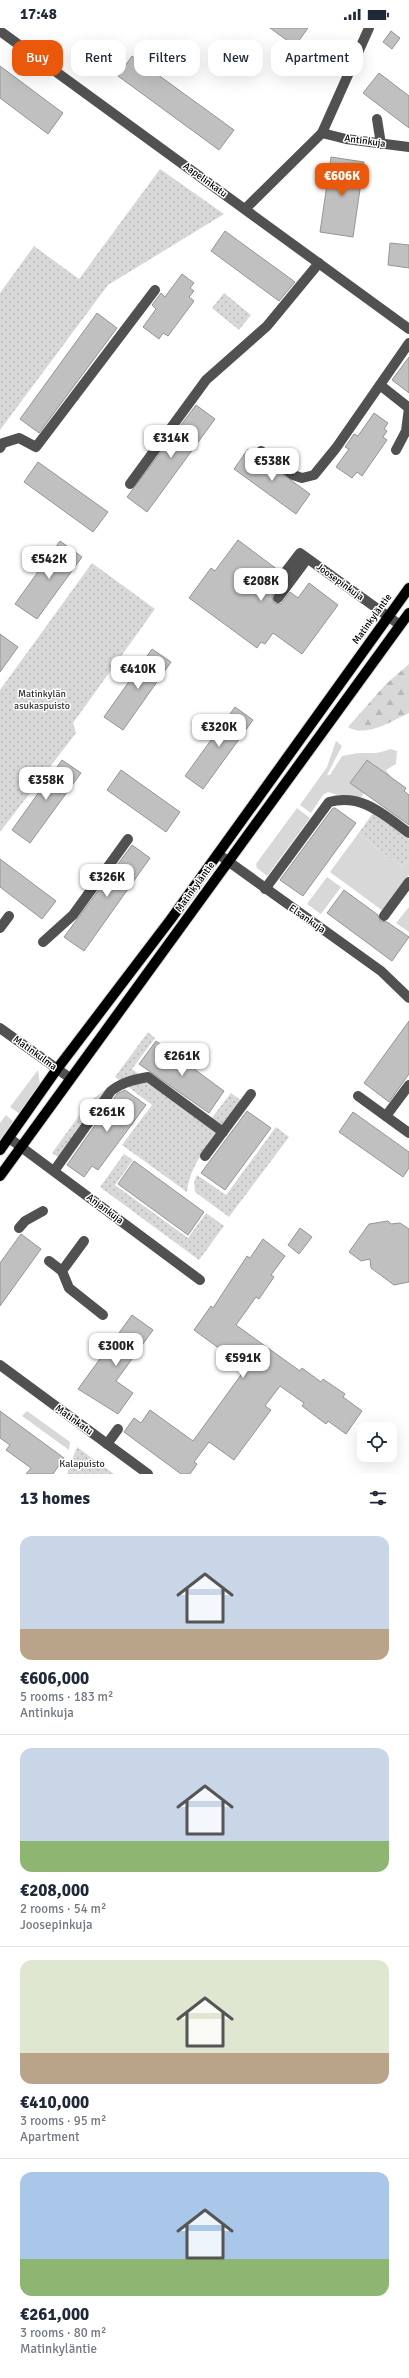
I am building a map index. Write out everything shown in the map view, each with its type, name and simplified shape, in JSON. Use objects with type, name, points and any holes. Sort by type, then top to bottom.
[{"type":"main road","name":"Matinkyläntie","points":[[0,1150],[57,1069],[218,854],[409,588]]},
{"type":"main road","name":"Matinkyläntie","points":[[0,1176],[409,613]]},
{"type":"street","points":[[245,209],[322,133],[369,28]]},
{"type":"street","name":"Aapelinkatu","points":[[0,31],[409,328]]},
{"type":"street","points":[[377,119],[381,144]]},
{"type":"street","name":"Antinkuja","points":[[322,133],[381,144],[409,147]]},
{"type":"street","points":[[130,484],[206,380],[267,326],[319,263]]},
{"type":"street","points":[[0,448],[4,442],[19,438],[36,447],[155,290]]},
{"type":"street","points":[[261,451],[293,475],[302,478],[314,475],[324,465],[409,343]]},
{"type":"street","points":[[380,385],[409,408],[406,431],[396,450]]},
{"type":"street","name":"Joosepinkuja","points":[[278,598],[281,585],[303,560],[400,625]]},
{"type":"street","points":[[265,889],[328,802],[340,799],[369,804],[409,833]]},
{"type":"street","points":[[44,942],[72,915],[128,839]]},
{"type":"street","name":"Elsankuja","points":[[218,854],[381,971],[409,998]]},
{"type":"street","points":[[384,916],[409,882]]},
{"type":"street","points":[[0,928],[9,916]]},
{"type":"street","name":"Matinkulma","points":[[0,1028],[70,1078]]},
{"type":"street","points":[[54,1171],[111,1092],[120,1083],[148,1077],[224,1132]]},
{"type":"street","points":[[386,1116],[409,1085]]},
{"type":"street","points":[[205,1156],[251,1094]]},
{"type":"street","points":[[358,1096],[409,1133]]},
{"type":"street","name":"Anjankuja","points":[[9,1138],[200,1280]]},
{"type":"street","points":[[19,1228],[25,1221],[43,1210]]},
{"type":"street","points":[[62,1271],[84,1241]]},
{"type":"street","points":[[49,1261],[62,1271],[69,1288],[103,1315]]},
{"type":"street","name":"Matinkatu","points":[[0,1365],[148,1474]]},
{"type":"street","points":[[107,1444],[118,1429]]},
{"type":"green space","points":[[160,169],[224,214],[108,285],[0,430],[0,293],[34,246],[79,279]]},
{"type":"green space","points":[[224,293],[251,315],[239,330],[212,308]]},
{"type":"green space","name":"Matinkylän asukaspuisto","points":[[92,563],[155,609],[73,723],[76,733],[0,832],[0,690]]},
{"type":"green space","points":[[409,664],[409,713],[371,730],[355,730],[348,727],[385,685]]},
{"type":"green space","points":[[336,741],[342,746],[327,775],[330,775],[342,756],[354,754],[376,753],[390,749],[397,751],[396,764],[386,770],[391,777],[388,780],[373,769],[375,765],[367,760],[350,783],[364,793],[359,801],[328,792],[323,795],[311,813],[300,805],[327,767]]},
{"type":"green space","points":[[297,808],[310,818],[267,876],[257,868],[256,864]]},
{"type":"green space","points":[[373,813],[409,839],[409,858],[402,867],[358,834]]},
{"type":"green space","points":[[358,834],[402,867],[409,858],[409,875],[383,911],[330,872]]},
{"type":"green space","points":[[327,877],[341,887],[321,914],[307,904]]},
{"type":"green space","points":[[409,907],[409,932],[396,923]]},
{"type":"green space","points":[[148,1032],[155,1038],[132,1069],[207,1124],[231,1093],[242,1101],[200,1156],[189,1180],[187,1192],[122,1145],[152,1105],[115,1077]]},
{"type":"green space","points":[[38,1070],[40,1084],[20,1114],[10,1107]]},
{"type":"green space","points":[[115,1082],[117,1084],[61,1159],[52,1153],[89,1102]]},
{"type":"green space","points":[[6,1115],[14,1122],[0,1141],[0,1123]]},
{"type":"green space","points":[[276,1127],[289,1137],[229,1217],[195,1192],[194,1182],[197,1175],[226,1195]]},
{"type":"green space","points":[[124,1154],[133,1160],[115,1185],[188,1238],[206,1213],[224,1226],[199,1260],[100,1187]]},
{"type":"green space","points":[[27,1411],[70,1442],[69,1450],[22,1416]]},
{"type":"green space","name":"Kalapuisto","points":[[77,1447],[114,1474],[67,1474]]},
{"type":"building","points":[[270,28],[308,28],[299,40],[287,40]]},
{"type":"building","points":[[391,31],[400,38],[392,49],[383,42]]},
{"type":"building","points":[[132,56],[134,57],[134,76],[160,76],[234,130],[219,150],[118,76],[126,76],[126,65]]},
{"type":"building","points":[[0,66],[63,113],[48,134],[0,98]]},
{"type":"building","points":[[379,73],[409,96],[409,128],[363,93]]},
{"type":"building","points":[[331,157],[364,162],[353,237],[320,232]]},
{"type":"building","points":[[225,231],[295,282],[279,301],[211,251]]},
{"type":"building","points":[[390,243],[409,245],[409,268],[388,265]]},
{"type":"building","points":[[182,274],[194,283],[190,288],[194,291],[189,297],[194,301],[168,336],[163,333],[159,339],[143,327],[156,309],[152,305],[161,293],[165,297]]},
{"type":"building","points":[[97,313],[117,328],[39,433],[20,419]]},
{"type":"building","points":[[409,357],[409,393],[392,380]]},
{"type":"building","points":[[196,405],[215,419],[147,512],[127,497]]},
{"type":"building","points":[[374,413],[388,423],[384,429],[387,431],[383,437],[387,440],[362,476],[357,472],[352,478],[336,467],[349,449],[345,447],[354,434],[358,436]]},
{"type":"building","points":[[248,449],[310,494],[296,514],[234,469]]},
{"type":"building","points":[[38,462],[108,512],[93,532],[24,482]]},
{"type":"building","points":[[238,540],[278,570],[271,583],[273,588],[276,589],[272,597],[274,603],[281,604],[290,592],[298,598],[309,583],[338,605],[302,654],[273,633],[265,644],[261,642],[257,648],[189,598],[211,568],[215,571]]},
{"type":"building","points":[[60,541],[82,557],[37,619],[15,604]]},
{"type":"building","points":[[0,634],[18,647],[0,672]]},
{"type":"building","points":[[152,649],[171,662],[123,730],[104,717]]},
{"type":"building","points":[[235,707],[253,720],[203,789],[185,776]]},
{"type":"building","points":[[62,760],[81,773],[30,843],[12,830]]},
{"type":"building","points":[[367,760],[406,788],[404,791],[409,795],[409,825],[350,783]]},
{"type":"building","points":[[121,770],[180,812],[166,832],[107,790]]},
{"type":"building","points":[[333,808],[356,823],[303,896],[280,880]]},
{"type":"building","points":[[132,845],[150,858],[84,951],[64,937]]},
{"type":"building","points":[[0,859],[56,901],[42,919],[0,887]]},
{"type":"building","points":[[344,890],[378,915],[380,921],[387,922],[409,937],[392,961],[327,913]]},
{"type":"building","points":[[409,1021],[409,1074],[389,1102],[364,1083]]},
{"type":"building","points":[[156,1041],[224,1091],[209,1113],[139,1064]]},
{"type":"building","points":[[125,1090],[146,1105],[98,1170],[92,1166],[84,1177],[67,1165],[117,1094]]},
{"type":"building","points":[[247,1111],[271,1128],[225,1190],[201,1173]]},
{"type":"building","points":[[353,1112],[409,1152],[409,1168],[403,1177],[339,1132]]},
{"type":"building","points":[[134,1161],[204,1212],[188,1235],[118,1184]]},
{"type":"building","points":[[388,1221],[391,1224],[400,1223],[409,1229],[409,1282],[394,1285],[371,1268],[370,1259],[361,1261],[349,1252],[369,1224]]},
{"type":"building","points":[[300,1228],[312,1237],[299,1254],[288,1245]]},
{"type":"building","points":[[21,1234],[41,1249],[0,1306],[0,1263]]},
{"type":"building","points":[[263,1239],[285,1256],[271,1275],[274,1277],[259,1299],[256,1297],[236,1325],[300,1371],[302,1368],[321,1382],[323,1379],[345,1394],[343,1397],[362,1411],[346,1434],[328,1421],[326,1424],[302,1406],[304,1403],[280,1386],[265,1406],[271,1410],[234,1460],[209,1442],[194,1462],[197,1464],[190,1474],[181,1474],[124,1432],[134,1418],[141,1423],[150,1410],[193,1441],[246,1368],[194,1330],[211,1306],[213,1308],[247,1256],[250,1258]]},
{"type":"building","points":[[132,1315],[153,1330],[116,1381],[133,1393],[118,1414],[78,1389]]},
{"type":"building","points":[[0,1411],[64,1458],[53,1474],[26,1474],[31,1468],[6,1450],[10,1445],[0,1438]]}]
